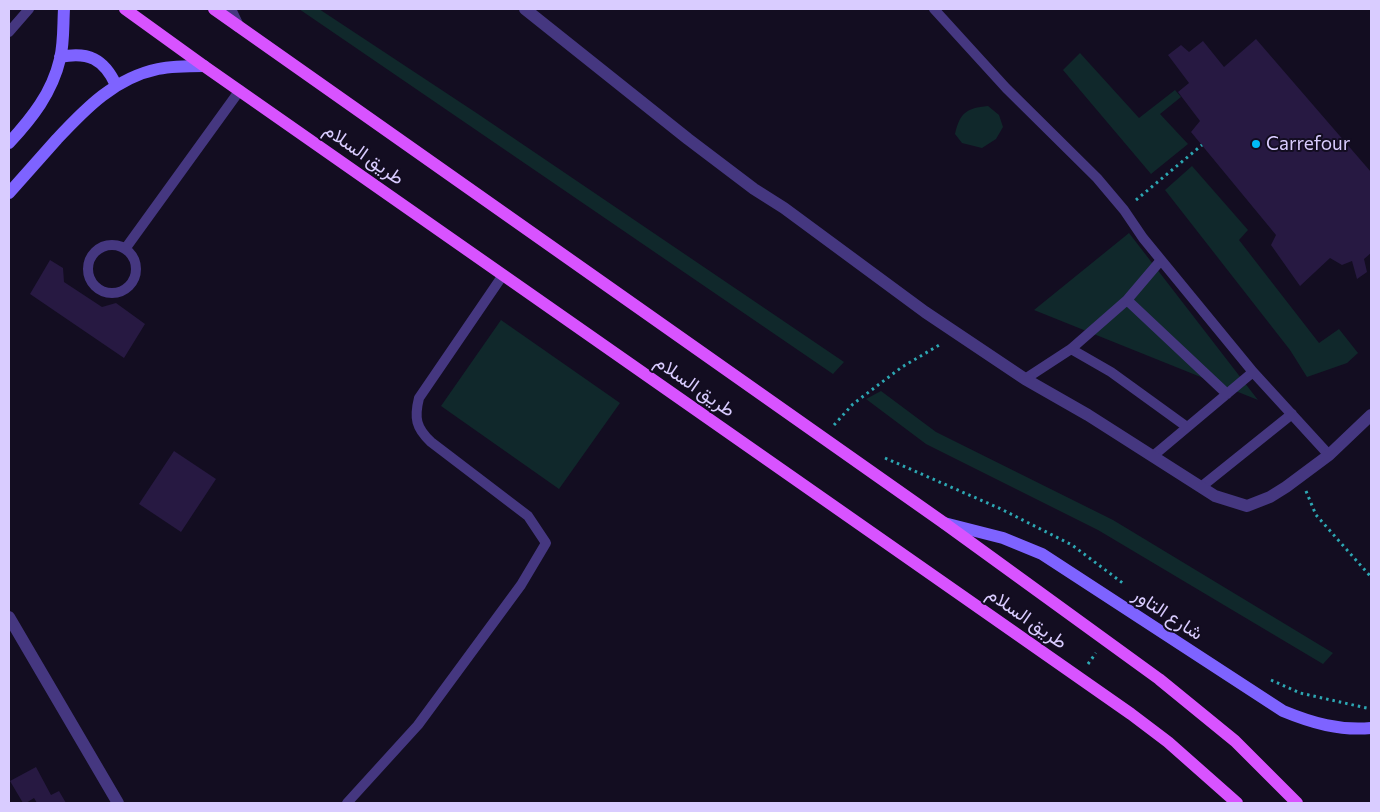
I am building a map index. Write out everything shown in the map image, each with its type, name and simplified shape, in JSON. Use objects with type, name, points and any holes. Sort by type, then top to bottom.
[{"type":"main road","points":[[9,143],[27,124],[42,103],[53,81],[60,57],[64,9]]},
{"type":"main road","name":"طريق السلام","points":[[125,9],[1131,714],[1175,748],[1237,803]]},
{"type":"main road","name":"طريق السلام","points":[[214,9],[944,523],[1129,656],[1198,709],[1242,747],[1297,803]]},
{"type":"main road","points":[[60,57],[74,54],[88,56],[100,62],[110,72],[116,85]]},
{"type":"main road","points":[[9,193],[99,96],[137,75],[158,69],[204,66]]},
{"type":"main road","name":"شارع التاور","points":[[944,523],[1003,538],[1042,554],[1283,711],[1321,725],[1341,728],[1371,728]]},
{"type":"street","points":[[230,9],[238,26]]},
{"type":"street","points":[[525,9],[565,39],[646,107],[754,189],[784,208],[925,312],[1025,379],[1088,414],[1215,496],[1247,506],[1270,497],[1329,455],[1371,415]]},
{"type":"street","points":[[9,617],[118,803]]},
{"type":"lane","points":[[9,32],[29,9]]},
{"type":"lane","points":[[934,9],[1006,88],[1097,178],[1124,210],[1161,260],[1253,372],[1329,455]]},
{"type":"lane","points":[[125,249],[240,90]]},
{"type":"lane","points":[[116,245],[125,249],[134,258],[136,265],[134,281],[121,292],[113,294],[97,288],[89,274],[90,259],[101,248],[116,245]]},
{"type":"lane","points":[[1025,379],[1071,348],[1127,300],[1161,260]]},
{"type":"lane","points":[[347,803],[418,725],[521,585],[546,543],[528,516],[422,434],[417,422],[416,410],[419,398],[503,275]]},
{"type":"lane","points":[[1127,300],[1227,394]]},
{"type":"lane","points":[[1071,348],[1111,372],[1187,427]]},
{"type":"lane","points":[[1152,456],[1253,372]]},
{"type":"lane","points":[[1201,487],[1292,414]]},
{"type":"path","points":[[1124,210],[1202,145]]},
{"type":"path","points":[[834,425],[853,404],[902,367],[922,356]]},
{"type":"path","points":[[827,419],[842,430]]},
{"type":"path","points":[[877,455],[1001,510],[1072,545],[1130,589]]},
{"type":"path","points":[[1299,478],[1316,515],[1371,577]]},
{"type":"path","points":[[1265,678],[1300,693],[1371,709]]},
{"type":"green space","points":[[299,9],[319,9],[478,114],[844,362],[833,374]]},
{"type":"green space","points":[[1080,53],[1139,118],[1175,90],[1181,97],[1160,114],[1188,144],[1151,174],[1063,70]]},
{"type":"green space","points":[[988,106],[999,115],[1003,127],[996,139],[982,148],[962,143],[955,134],[962,116],[974,108]]},
{"type":"green space","points":[[1192,166],[1248,230],[1239,240],[1319,343],[1339,329],[1358,353],[1347,363],[1307,377],[1290,350],[1165,190]]},
{"type":"green space","points":[[1129,233],[1258,400],[1034,310]]},
{"type":"green space","points":[[501,320],[620,403],[559,489],[441,406]]},
{"type":"green space","points":[[881,391],[936,432],[1113,520],[1333,653],[1323,664],[1098,530],[926,444],[866,399]]},
{"type":"building","points":[[1256,39],[1371,172],[1371,253],[1364,259],[1367,272],[1357,279],[1352,261],[1342,265],[1330,258],[1300,286],[1271,245],[1276,235],[1191,132],[1200,121],[1178,92],[1189,83],[1168,55],[1181,45],[1189,52],[1203,41],[1224,67]]},
{"type":"building","points":[[50,260],[63,268],[64,282],[102,307],[116,303],[145,324],[124,358],[30,294]]},
{"type":"building","points":[[174,451],[216,479],[181,532],[139,504]]},
{"type":"building","points":[[36,767],[51,795],[59,791],[66,803],[37,803],[34,798],[23,803],[10,781]]},
{"type":"place","name":"Carrefour","points":[[1256,144]]}]
